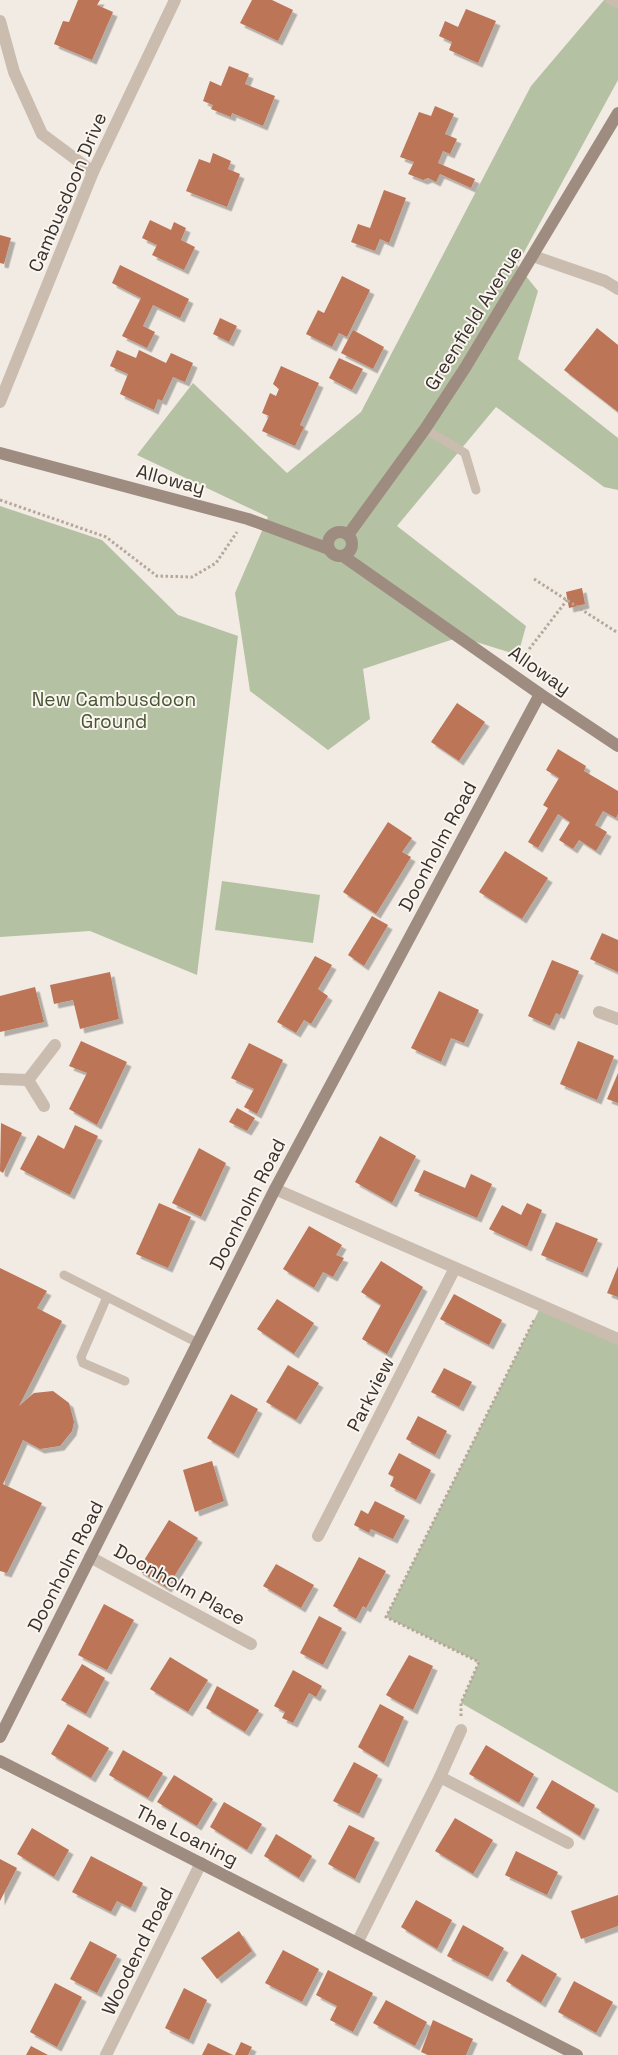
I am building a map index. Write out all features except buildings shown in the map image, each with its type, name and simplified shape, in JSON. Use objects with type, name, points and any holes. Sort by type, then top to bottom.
[{"type":"street","name":"Cambusdoon Drive","points":[[0,402],[93,172],[175,0]]},
{"type":"street","points":[[0,20],[14,72],[42,134],[93,172]]},
{"type":"street","name":"Greenfield Avenue","points":[[348,535],[466,368],[618,113]]},
{"type":"street","points":[[533,256],[605,281],[618,289]]},
{"type":"street","name":"Alloway","points":[[0,453],[248,519],[329,549]]},
{"type":"street","points":[[340,532],[348,535],[352,546],[343,556],[334,555],[329,549],[329,541],[333,534],[340,532]]},
{"type":"street","name":"Alloway","points":[[343,556],[540,694],[618,746]]},
{"type":"street","name":"Doonholm Road","points":[[0,1737],[275,1189],[540,694]]},
{"type":"street","points":[[599,1012],[618,1020]]},
{"type":"street","points":[[28,1080],[55,1045]]},
{"type":"street","points":[[0,1079],[28,1080]]},
{"type":"street","points":[[28,1080],[44,1106]]},
{"type":"street","points":[[275,1189],[618,1340]]},
{"type":"street","name":"Parkview","points":[[318,1536],[455,1268]]},
{"type":"street","name":"Doonholm Place","points":[[90,1557],[251,1644]]},
{"type":"street","points":[[357,1943],[440,1777],[461,1730]]},
{"type":"street","name":"The Loaning","points":[[0,1761],[577,2055]]},
{"type":"street","points":[[440,1777],[568,1843]]},
{"type":"street","name":"Woodend Road","points":[[106,2055],[201,1864]]},
{"type":"lane","points":[[610,0],[618,4]]},
{"type":"lane","points":[[425,428],[465,452],[476,490]]},
{"type":"lane","points":[[64,1275],[198,1343]]},
{"type":"lane","points":[[107,1297],[81,1357],[83,1363],[125,1382]]},
{"type":"path","points":[[0,500],[106,536],[157,576],[192,577],[216,563],[228,543],[248,519]]},
{"type":"path","points":[[534,579],[618,633]]},
{"type":"path","points":[[511,673],[567,600]]},
{"type":"path","points":[[461,1730],[460,1703],[479,1662],[386,1617],[541,1306]]},
{"type":"green space","points":[[604,0],[618,0],[618,80],[517,265],[538,291],[518,359],[618,438],[618,490],[604,487],[496,407],[397,526],[526,626],[518,655],[460,637],[363,669],[370,719],[328,750],[250,691],[235,593],[268,517],[137,455],[193,383],[287,473],[361,412],[531,86]]},
{"type":"green space","name":"New Cambusdoon Ground","points":[[0,506],[102,540],[178,615],[238,636],[197,975],[90,931],[0,937]]},
{"type":"green space","points":[[222,881],[320,895],[313,943],[215,930]]},
{"type":"green space","points":[[541,1306],[618,1339],[618,1793],[461,1703],[479,1662],[386,1617]]}]
